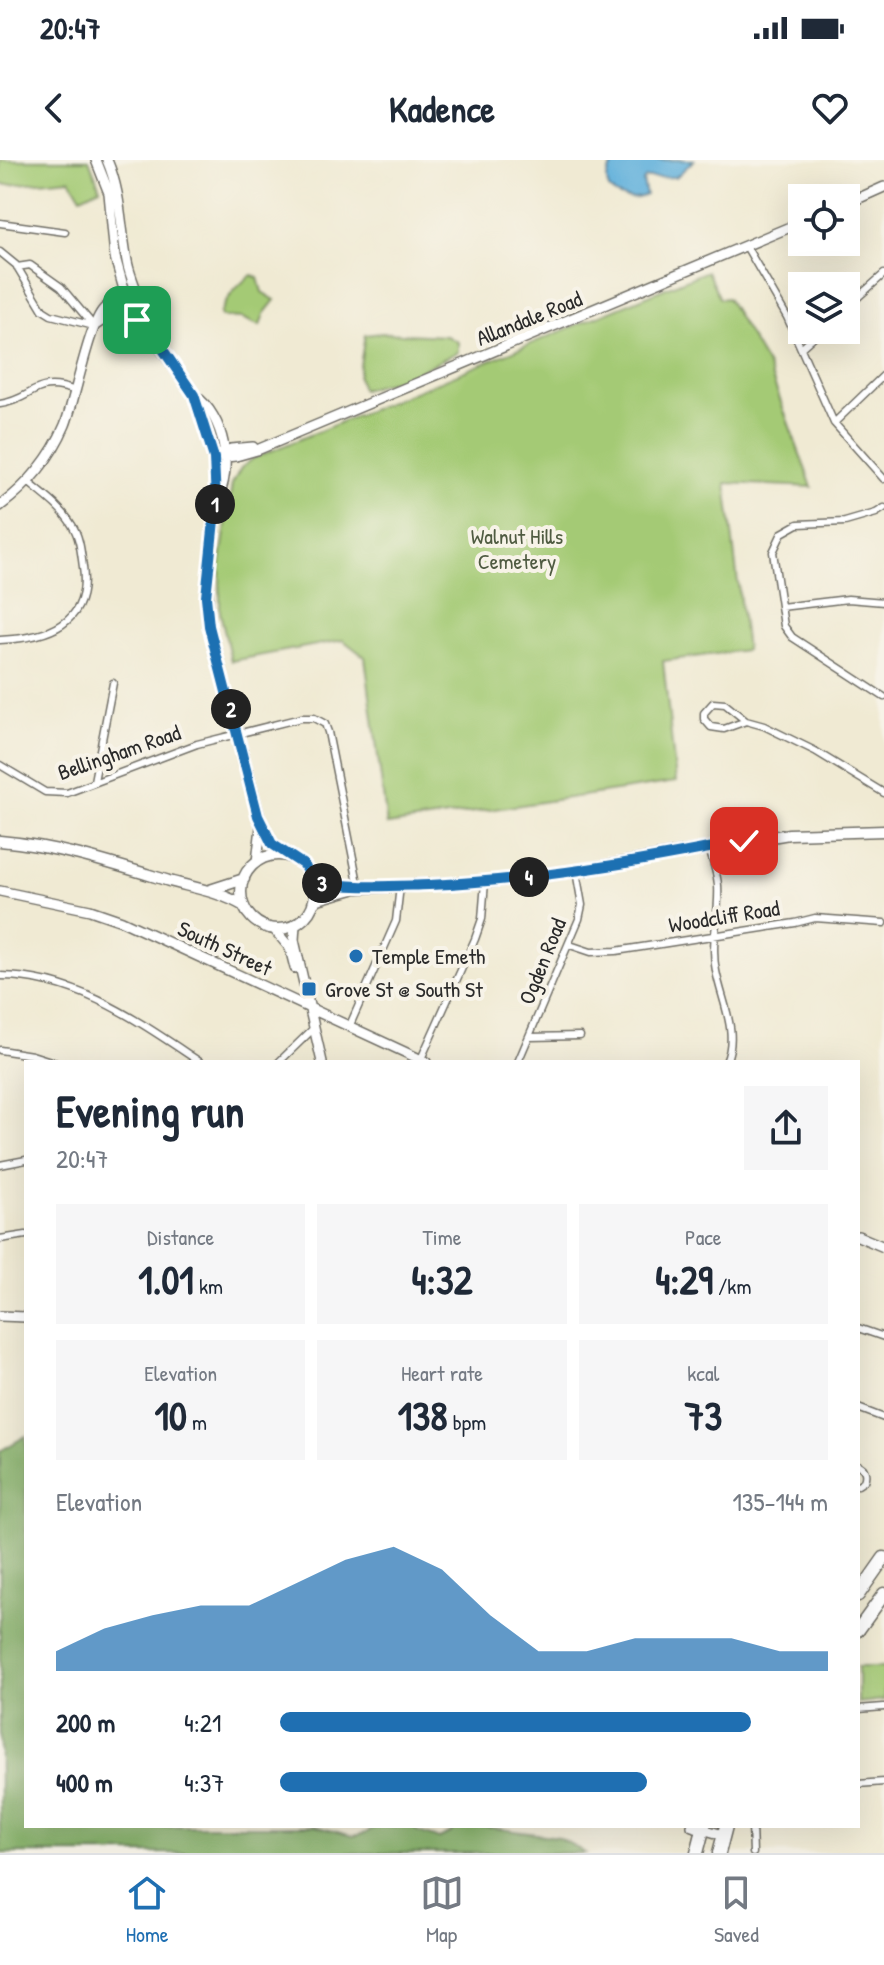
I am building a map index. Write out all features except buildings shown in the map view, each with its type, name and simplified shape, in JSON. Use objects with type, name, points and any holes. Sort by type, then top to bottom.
[{"type":"highway","points":[[860,1592],[884,1558]]},
{"type":"highway","points":[[860,1627],[884,1594]]},
{"type":"highway","points":[[697,1853],[700,1828]]},
{"type":"highway","points":[[719,1853],[725,1830]]},
{"type":"main road","points":[[96,160],[109,193],[115,257],[131,296],[151,332],[194,395],[214,458],[216,501],[206,597],[209,626],[261,823],[272,844],[304,865],[314,881],[314,903]]},
{"type":"main road","points":[[107,160],[118,189],[131,296]]},
{"type":"main road","points":[[860,198],[884,187]]},
{"type":"main road","name":"Allandale Road","points":[[214,458],[268,444],[788,228]]},
{"type":"main road","points":[[0,506],[28,482],[55,445],[76,391],[94,326],[104,308],[131,296]]},
{"type":"main road","points":[[194,395],[202,401],[215,422],[225,455],[224,487],[216,501]]},
{"type":"main road","points":[[244,906],[241,893],[244,879],[257,862],[261,823]]},
{"type":"main road","points":[[314,881],[359,888],[485,882],[576,871],[789,834],[883,827]]},
{"type":"main road","points":[[0,841],[77,854],[210,890],[244,906],[256,922],[274,929],[290,948],[322,1060]]},
{"type":"main road","points":[[257,862],[276,855],[296,859]]},
{"type":"main road","points":[[210,890],[244,879]]},
{"type":"main road","points":[[274,929],[295,925],[318,899],[359,888]]},
{"type":"main road","name":"South Street","points":[[0,891],[90,910],[122,921],[307,1002],[422,1060]]},
{"type":"main road","points":[[295,925],[294,940],[307,1002]]},
{"type":"main road","points":[[860,1237],[884,1247]]},
{"type":"main road","points":[[0,1316],[24,1317]]},
{"type":"street","points":[[0,223],[65,232]]},
{"type":"street","points":[[746,246],[802,347],[834,423],[884,479]]},
{"type":"street","points":[[0,252],[17,267],[43,310],[94,326]]},
{"type":"street","points":[[17,267],[30,265],[61,287],[94,326]]},
{"type":"street","points":[[860,295],[884,274]]},
{"type":"street","points":[[802,347],[805,344]]},
{"type":"street","points":[[834,423],[884,375]]},
{"type":"street","points":[[0,404],[11,402],[41,386],[59,385],[76,391]]},
{"type":"street","points":[[0,640],[45,635],[57,629],[77,611],[82,597],[84,573],[75,529],[51,500],[28,482]]},
{"type":"street","points":[[884,508],[860,520],[798,524],[782,533],[773,552],[784,626],[792,637],[884,697]]},
{"type":"street","points":[[781,607],[848,599],[884,602]]},
{"type":"street","points":[[94,781],[113,683]]},
{"type":"street","points":[[746,721],[724,729],[711,727],[704,719],[704,713],[713,703],[720,703],[746,721],[764,726],[815,751],[884,793]]},
{"type":"street","name":"Bellingham Road","points":[[0,765],[45,792],[67,793],[197,744],[301,718],[314,718],[325,724],[359,888]]},
{"type":"street","points":[[709,848],[718,886],[713,935],[716,970],[731,1031],[727,1060]]},
{"type":"street","name":"Ogden Road","points":[[519,1060],[570,945],[582,905],[576,871]]},
{"type":"street","points":[[424,1060],[482,919],[485,882]]},
{"type":"street","points":[[350,1025],[396,921],[400,886]]},
{"type":"street","name":"Woodcliff Road","points":[[570,945],[591,952],[616,951],[815,918],[884,923]]},
{"type":"street","points":[[0,976],[37,979],[79,991],[120,1011],[197,1060]]},
{"type":"street","points":[[281,1060],[314,1028]]},
{"type":"street","points":[[529,1037],[580,1036]]},
{"type":"street","points":[[0,1050],[48,1060]]},
{"type":"street","points":[[0,1165],[24,1160]]},
{"type":"street","points":[[0,1239],[24,1235]]},
{"type":"street","points":[[860,1329],[884,1337]]},
{"type":"street","points":[[860,1409],[884,1418]]},
{"type":"street","points":[[860,1466],[866,1474],[860,1484]]},
{"type":"street","points":[[860,1709],[884,1707]]},
{"type":"street","points":[[860,1784],[884,1782]]},
{"type":"street","points":[[752,1828],[753,1853]]},
{"type":"green space","points":[[0,160],[89,160],[100,188],[81,197],[70,179],[7,185],[0,183]]},
{"type":"green space","name":"Walnut Hills Cemetery","points":[[707,271],[720,299],[727,298],[768,367],[812,487],[726,483],[746,650],[663,661],[676,782],[387,825],[365,657],[343,640],[231,661],[220,612],[220,566],[232,484],[241,468],[254,458]]},
{"type":"green space","points":[[252,275],[258,278],[262,292],[275,300],[264,314],[260,326],[242,318],[222,317],[220,314],[233,292]]},
{"type":"green space","points":[[365,335],[447,336],[458,342],[458,352],[407,377],[362,390],[358,377]]},
{"type":"green space","points":[[24,1437],[24,1828],[323,1828],[353,1836],[373,1828],[415,1828],[439,1839],[455,1828],[494,1828],[559,1837],[585,1853],[0,1853],[0,1451]]},
{"type":"green space","points":[[860,1667],[884,1667],[884,1700],[860,1703]]},
{"type":"water","points":[[618,160],[694,160],[676,177],[646,178],[643,181],[646,195],[631,198],[617,195],[609,189],[608,173]]},
{"type":"place","name":"Temple Emeth","points":[[356,956]]},
{"type":"place","name":"Grove St @ South St","points":[[309,989]]},
{"type":"route","points":[[137,320],[151,332],[194,395],[214,458],[216,501],[206,597],[209,626],[258,816],[272,844],[304,865],[314,881],[359,888],[516,879],[638,862],[744,841]]}]
